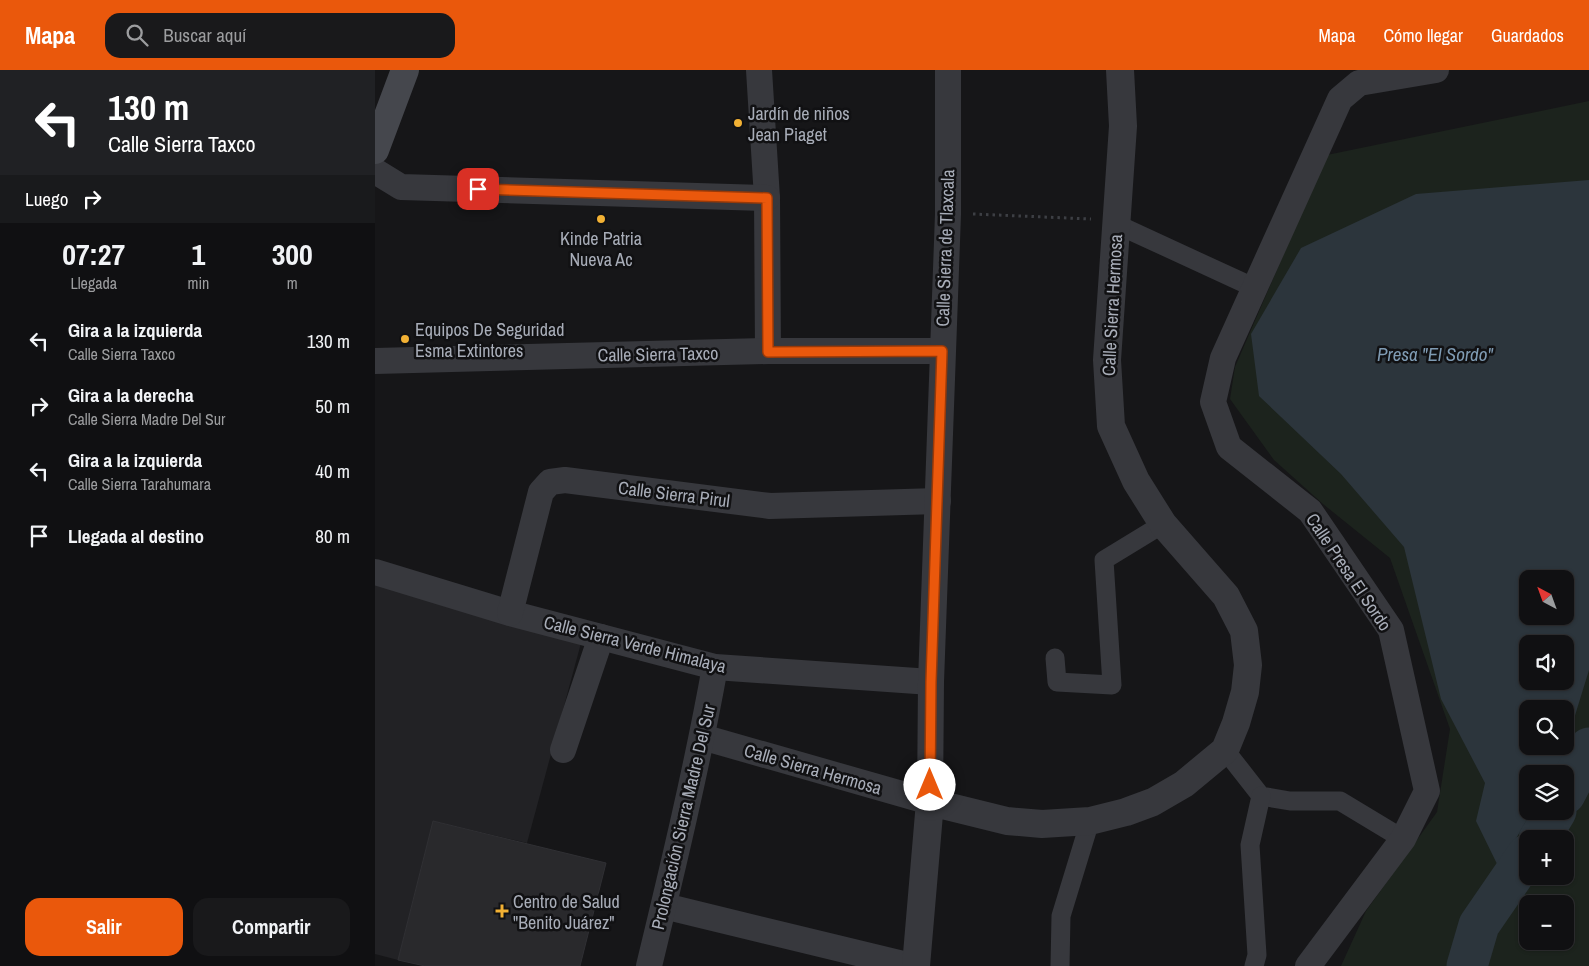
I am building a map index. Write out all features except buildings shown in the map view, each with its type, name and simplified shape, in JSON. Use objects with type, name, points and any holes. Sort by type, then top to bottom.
[{"type":"main road","points":[[375,150],[405,70]]},
{"type":"street","points":[[759,70],[767,198],[768,352]]},
{"type":"street","name":"Calle Sierra de Tlaxcala","points":[[916,966],[930,802],[931,682],[942,351],[949,214],[948,70]]},
{"type":"street","name":"Calle Sierra Hermosa","points":[[702,737],[1007,822],[1042,824],[1089,821],[1153,802],[1184,784],[1225,750],[1237,723],[1245,692],[1248,665],[1244,631],[1226,596],[1163,524],[1136,481],[1111,426],[1107,360],[1123,126],[1120,70]]},
{"type":"street","name":"Calle Presa El Sordo","points":[[1308,966],[1403,840],[1427,791],[1391,630],[1310,512],[1229,447],[1213,402],[1223,358],[1334,110],[1348,90],[1359,83],[1436,70]]},
{"type":"street","points":[[375,171],[401,187],[767,198]]},
{"type":"street","points":[[1116,224],[1255,288]]},
{"type":"street","name":"Calle Sierra Taxco","points":[[375,361],[768,352],[942,351]]},
{"type":"street","name":"Calle Sierra Pirul","points":[[510,613],[541,492],[550,482],[565,480],[769,506],[937,501]]},
{"type":"street","points":[[1055,658],[1057,682],[1112,685],[1104,560],[1163,524]]},
{"type":"street","name":"Calle Sierra Verde Himalaya","points":[[375,572],[510,613],[715,667],[931,682]]},
{"type":"street","points":[[563,750],[601,637]]},
{"type":"street","name":"Prolongación Sierra Madre Del Sur","points":[[649,966],[702,737],[715,667]]},
{"type":"street","points":[[1225,750],[1261,796],[1290,800],[1340,801],[1403,840]]},
{"type":"street","points":[[1254,966],[1257,955],[1251,845],[1261,796]]},
{"type":"street","points":[[1059,966],[1061,916],[1089,821]]},
{"type":"street","points":[[663,906],[911,966]]},
{"type":"path","points":[[949,214],[1080,217],[1116,224]]},
{"type":"shaded area","name":"Presa \"El Sordo\"","points":[[1589,101],[1589,966],[1341,966],[1366,911],[1437,812],[1450,729],[1390,558],[1323,504],[1274,460],[1230,399],[1235,367],[1289,242],[1322,156]]},
{"type":"shaded area","points":[[375,582],[581,643],[527,843],[433,821],[398,960],[375,954]]},
{"type":"water","name":"Presa \"El Sordo\"","points":[[1589,180],[1589,670],[1574,719],[1574,700],[1519,700],[1519,755],[1563,755],[1560,765],[1519,765],[1519,820],[1527,820],[1521,830],[1519,830],[1519,833],[1499,868],[1476,821],[1485,783],[1441,699],[1404,547],[1341,474],[1259,396],[1251,334],[1301,248],[1416,194]]},
{"type":"waterway","points":[[1574,777],[1589,748]]},
{"type":"waterway","points":[[1544,830],[1551,820]]},
{"type":"waterway","points":[[1467,966],[1479,925],[1519,867]]},
{"type":"place","name":"Jardín de niños Jean Piaget","points":[[738,123]]},
{"type":"place","name":"Kinde Patria Nueva Ac","points":[[601,219]]},
{"type":"place","name":"Equipos De Seguridad Esma Extintores","points":[[405,339]]},
{"type":"place","name":"Centro de Salud \"Benito Juárez\"","points":[[502,911]]},
{"type":"route","points":[[478,189],[767,198],[768,352],[942,351],[931,682],[930,785]]}]
